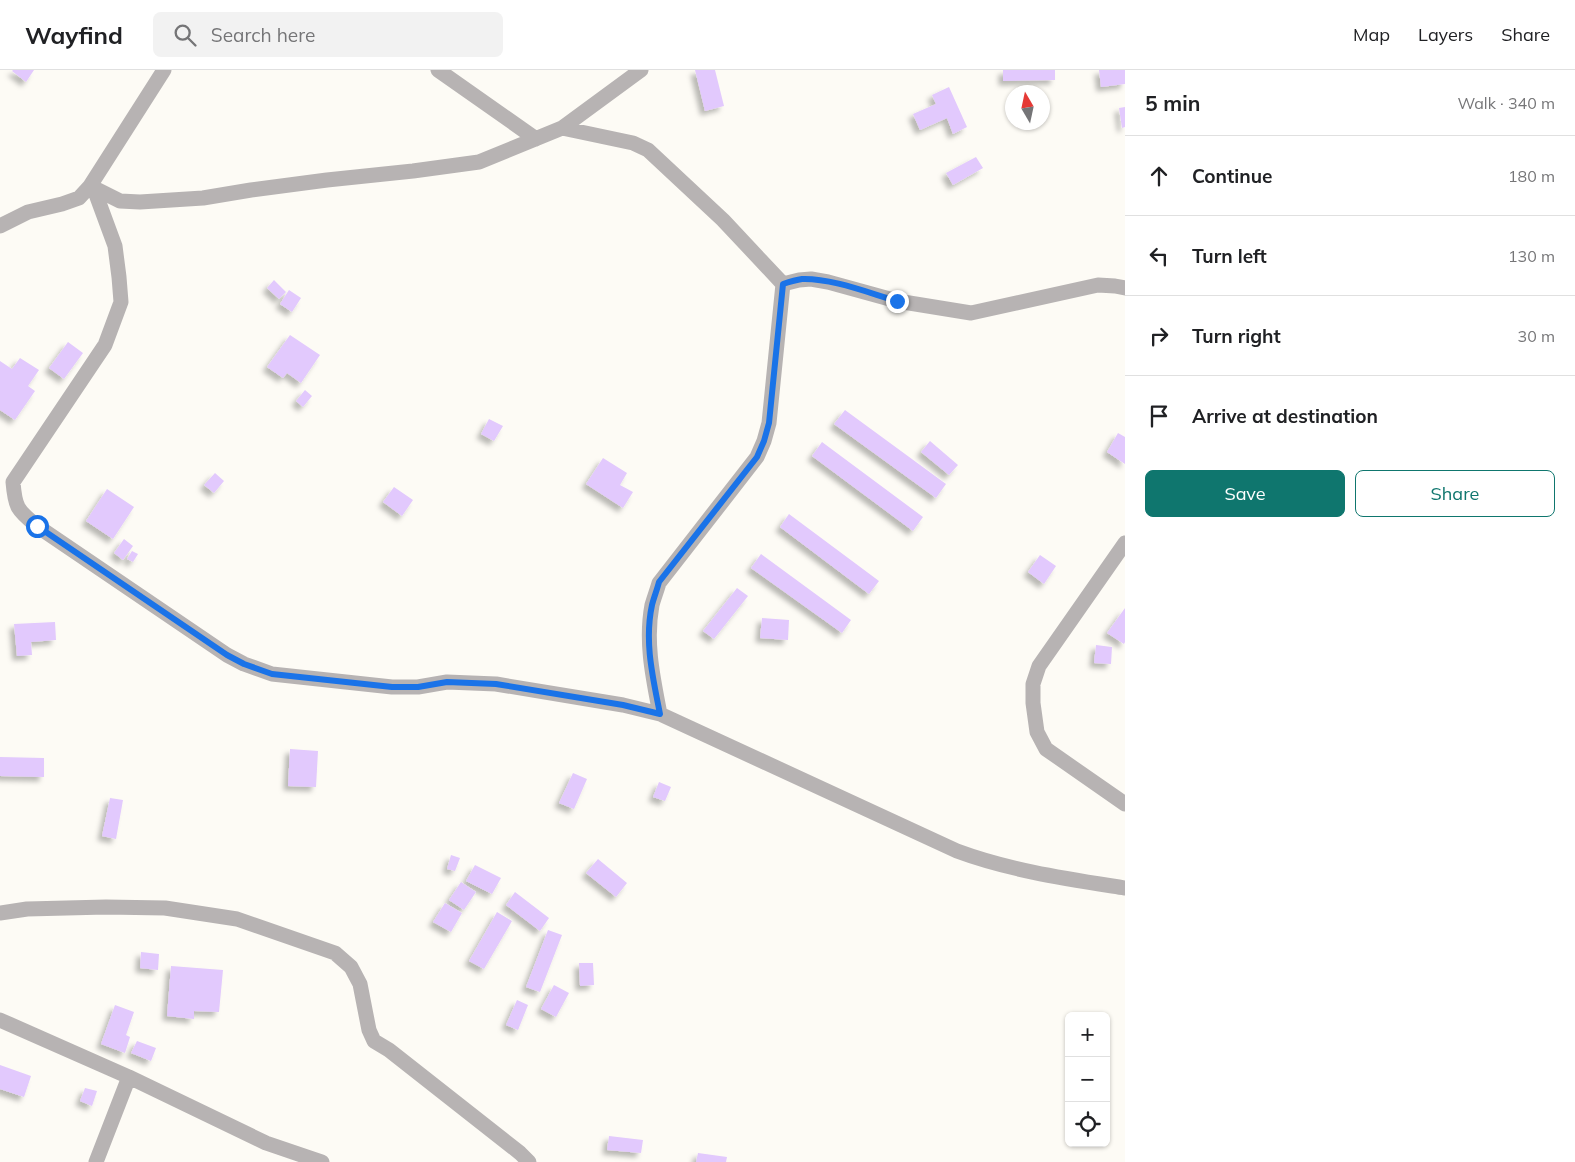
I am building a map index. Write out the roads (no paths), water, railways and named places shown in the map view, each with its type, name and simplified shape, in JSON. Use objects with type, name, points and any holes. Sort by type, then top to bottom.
[{"type":"street","points":[[0,226],[28,212],[79,198],[92,187],[164,70]]},
{"type":"street","points":[[438,70],[536,139]]},
{"type":"street","points":[[92,187],[120,201],[140,202],[203,198],[279,186],[479,162],[562,128],[641,70]]},
{"type":"street","points":[[562,128],[633,143],[648,150],[723,220],[783,284],[769,423],[764,441],[757,457],[659,582],[652,605],[649,641],[650,661],[660,714]]},
{"type":"street","points":[[92,187],[115,246],[121,302],[105,345],[13,482],[14,498],[18,509],[28,519],[227,655],[244,664],[272,674],[392,687],[418,687],[447,682],[496,684],[623,705],[660,714],[985,862],[1035,874],[1125,888]]},
{"type":"street","points":[[783,284],[811,279],[897,301],[971,313],[1098,285],[1125,288]]},
{"type":"street","points":[[1125,543],[1038,666],[1033,684],[1037,732],[1046,749],[1125,804]]},
{"type":"street","points":[[0,913],[27,909],[164,908],[236,919],[335,952],[351,967],[360,984],[369,1030],[374,1041],[389,1050],[520,1152],[529,1162]]},
{"type":"street","points":[[0,1020],[129,1077],[266,1143],[322,1162]]},
{"type":"street","points":[[96,1162],[129,1077]]}]
